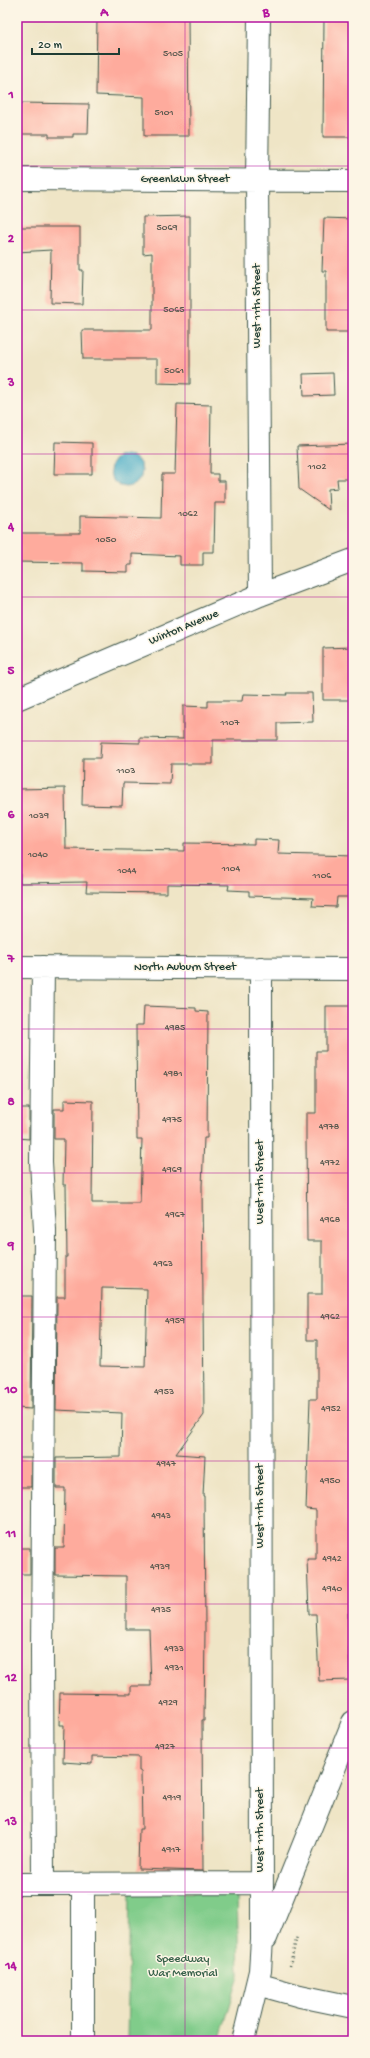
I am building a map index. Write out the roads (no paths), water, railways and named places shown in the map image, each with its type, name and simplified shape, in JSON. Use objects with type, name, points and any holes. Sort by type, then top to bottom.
[{"type":"street","name":"West 11th Street","points":[[259,17],[257,180],[260,595]]},
{"type":"street","name":"Greenlawn Street","points":[[17,180],[353,181]]},
{"type":"street","name":"Winton Avenue","points":[[17,700],[260,595],[353,560]]},
{"type":"street","name":"North Auburn Street","points":[[17,967],[353,969]]},
{"type":"street","points":[[43,967],[41,1162],[45,1230],[42,1650],[43,1884]]},
{"type":"street","name":"West 11th Street","points":[[243,2041],[257,1984],[262,1948],[261,968]]},
{"type":"street","points":[[262,1948],[353,1722]]},
{"type":"street","points":[[17,1884],[261,1883]]},
{"type":"street","points":[[83,1884],[83,2041]]},
{"type":"street","points":[[257,1984],[300,1996],[353,2007]]},
{"type":"water","points":[[123,455],[129,455],[138,459],[142,471],[138,483],[129,487],[123,487],[114,483],[110,474],[110,468],[114,459]]},
{"type":"park label","name":"Speedway War Memorial","points":[[183,1967]]}]
